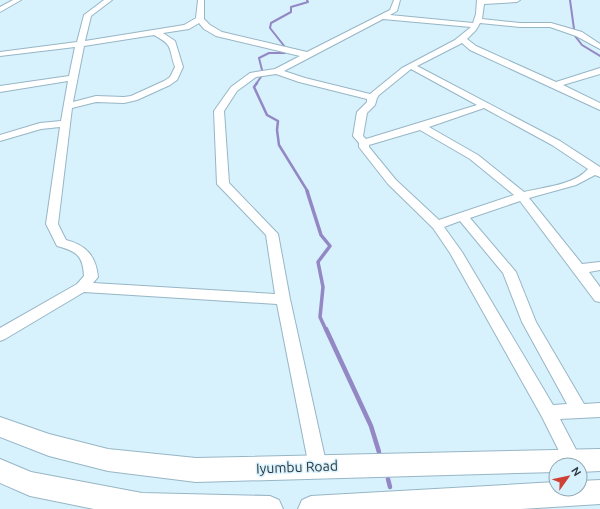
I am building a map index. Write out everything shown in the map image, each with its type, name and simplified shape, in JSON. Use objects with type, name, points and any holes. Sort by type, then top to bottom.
[{"type":"main road","name":"Iyumbu Road","points":[[0,427],[49,445],[108,460],[196,470],[548,462]]},
{"type":"main road","name":"Iyumbu Road","points":[[588,460],[600,460]]},
{"type":"main road","points":[[0,471],[30,484],[142,506],[270,509]]},
{"type":"main road","points":[[318,509],[600,492]]},
{"type":"street","points":[[0,10],[18,0]]},
{"type":"street","points":[[0,335],[82,286],[91,277],[91,265],[85,253],[74,245],[60,243],[52,224],[67,106],[80,44],[88,15],[109,0]]},
{"type":"street","points":[[201,0],[200,19],[207,27],[219,34],[307,56]]},
{"type":"street","points":[[318,467],[283,299],[272,234],[223,184],[219,111],[234,89],[253,75],[277,71],[382,17],[393,11],[397,0]]},
{"type":"street","points":[[517,0],[480,1],[477,23],[464,42],[381,87],[372,97],[372,103],[362,112],[358,136],[364,143],[364,147],[392,182],[437,225],[456,252],[548,412],[570,457]]},
{"type":"street","points":[[382,17],[551,26],[579,34],[600,47]]},
{"type":"street","points":[[0,54],[80,44],[186,27],[200,19]]},
{"type":"street","points":[[67,106],[92,100],[134,98],[167,83],[174,78],[179,67],[174,53],[174,47],[171,41],[155,32]]},
{"type":"street","points":[[464,42],[600,107]]},
{"type":"street","points":[[416,68],[556,143],[598,171],[568,184],[522,196],[437,225]]},
{"type":"street","points":[[277,71],[302,80],[372,97]]},
{"type":"street","points":[[556,85],[600,71]]},
{"type":"street","points":[[0,89],[73,78]]},
{"type":"street","points":[[70,92],[92,100]]},
{"type":"street","points":[[364,143],[421,126],[485,104]]},
{"type":"street","points":[[0,138],[40,126],[65,124]]},
{"type":"street","points":[[421,126],[474,157],[522,196],[580,269],[600,298]]},
{"type":"street","points":[[462,216],[482,237],[509,272],[529,322],[579,411]]},
{"type":"street","points":[[580,269],[600,266]]},
{"type":"street","points":[[82,286],[283,299]]},
{"type":"street","points":[[548,412],[600,410]]},
{"type":"waterway","points":[[256,84],[263,74],[259,58],[269,53],[285,53],[285,47],[270,28],[271,23],[291,12],[291,7],[308,2],[307,0]]},
{"type":"waterway","points":[[570,0],[575,36],[582,45],[600,56]]},
{"type":"waterway","points":[[257,83],[254,87],[267,115],[278,121],[277,130],[279,145],[308,192]]},
{"type":"waterway","points":[[307,191],[321,235],[330,246],[318,262],[323,287],[320,317],[326,330]]},
{"type":"waterway","points":[[326,329],[371,426],[379,452]]},
{"type":"waterway","points":[[388,479],[390,487]]}]
